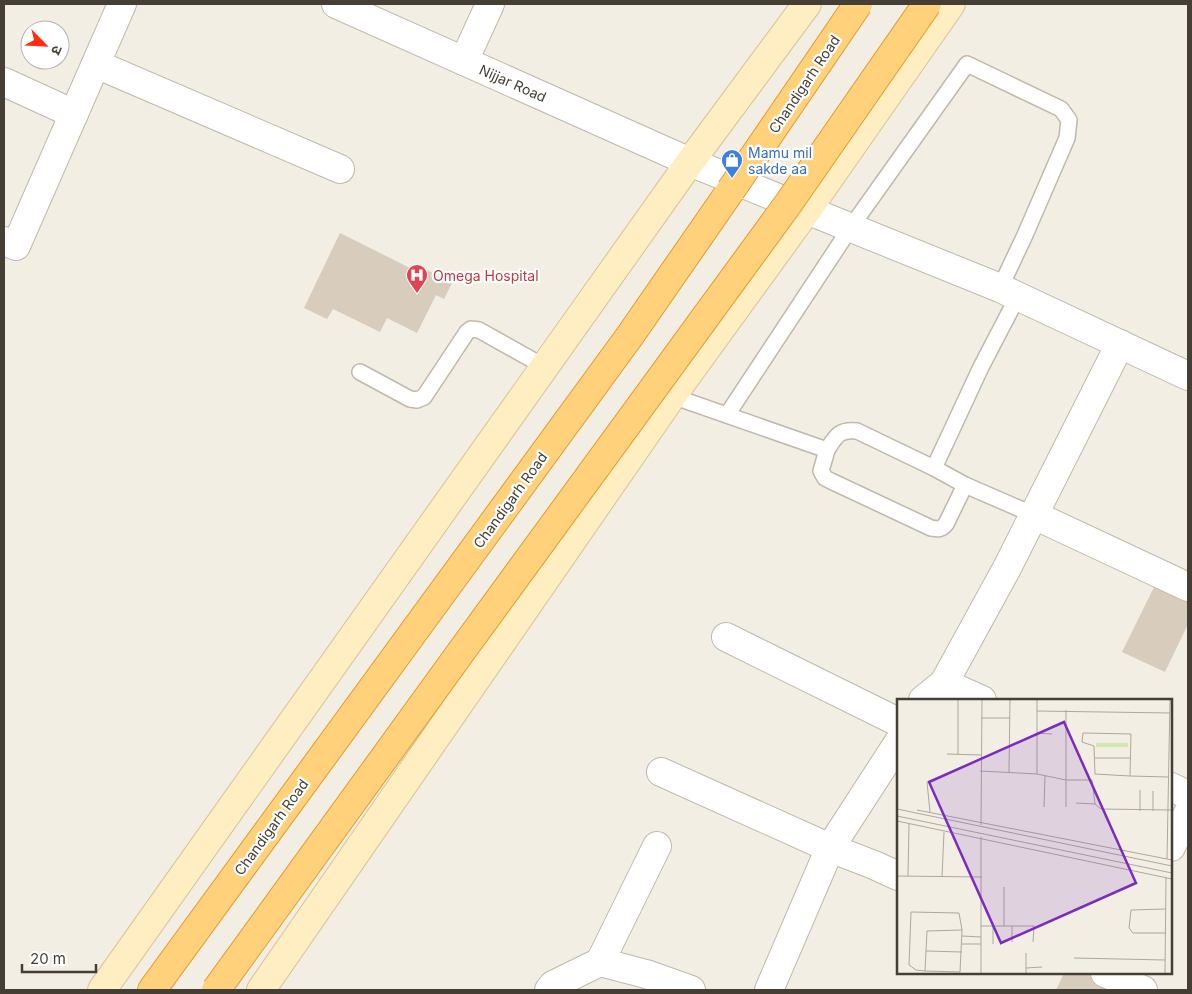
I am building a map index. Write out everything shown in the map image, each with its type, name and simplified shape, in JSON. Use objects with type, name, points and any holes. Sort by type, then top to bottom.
[{"type":"highway","name":"Chandigarh Road","points":[[152,990],[629,337],[858,4]]},
{"type":"highway","points":[[216,990],[788,204],[927,4]]},
{"type":"main road","points":[[102,990],[690,162],[807,4]]},
{"type":"main road","points":[[260,990],[672,396],[808,210],[951,4]]},
{"type":"street","points":[[4,241],[16,246],[122,4]]},
{"type":"street","name":"Nijjar Road","points":[[336,4],[690,162],[1009,292],[1188,376]]},
{"type":"street","points":[[464,61],[490,4]]},
{"type":"street","points":[[96,64],[340,169]]},
{"type":"street","points":[[4,82],[74,114]]},
{"type":"street","points":[[925,699],[944,683],[1007,568],[1120,344]]},
{"type":"street","points":[[1034,515],[1188,588]]},
{"type":"street","points":[[726,637],[897,722]]},
{"type":"street","points":[[944,683],[980,699]]},
{"type":"street","points":[[769,990],[830,848],[897,745]]},
{"type":"street","points":[[661,772],[830,848],[897,876]]},
{"type":"street","points":[[1172,787],[1188,795]]},
{"type":"street","points":[[1172,845],[1188,813]]},
{"type":"street","points":[[548,990],[553,985],[600,962],[657,846]]},
{"type":"street","points":[[600,962],[646,974],[691,990]]},
{"type":"street","points":[[1107,974],[1143,990]]},
{"type":"lane","points":[[727,415],[852,227],[967,64],[1061,109],[1069,120],[1067,138],[1025,235],[1009,292],[981,367],[934,468]]},
{"type":"lane","points":[[360,372],[410,399],[417,400],[424,397],[467,332],[472,329],[479,330],[545,366]]},
{"type":"lane","points":[[672,396],[827,450]]},
{"type":"lane","points":[[965,484],[946,524],[937,530],[825,478],[822,471],[827,450],[837,435],[848,430],[857,431],[965,484],[1034,515]]},
{"type":"building","points":[[340,233],[422,274],[425,269],[452,283],[444,299],[436,295],[417,333],[387,318],[380,332],[333,309],[327,319],[304,308]]},
{"type":"building","points":[[1156,583],[1188,599],[1188,624],[1165,672],[1122,652]]},
{"type":"building","points":[[1064,974],[1087,974],[1126,990],[1056,990]]},
{"type":"place","name":"Mamu mil sakde aa","points":[[732,179]]},
{"type":"place","name":"Omega Hospital","points":[[417,294]]}]
